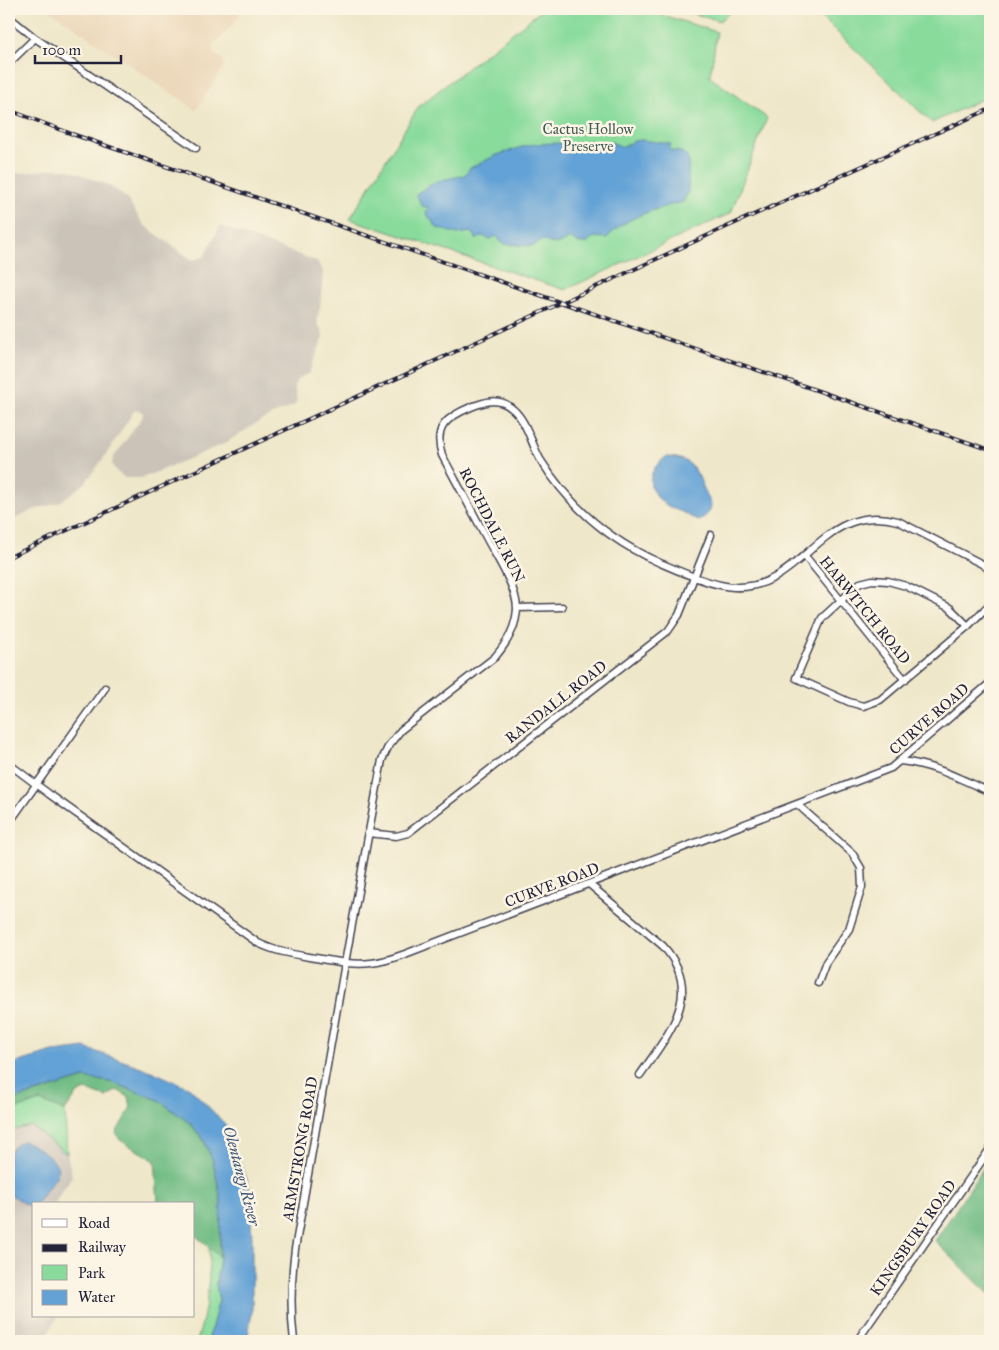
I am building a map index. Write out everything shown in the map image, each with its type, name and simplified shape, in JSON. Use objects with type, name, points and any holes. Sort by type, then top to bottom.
[{"type":"street","points":[[9,17],[35,38],[196,148]]},
{"type":"street","points":[[9,63],[35,38]]},
{"type":"street","name":"ROCHDALE RUN","points":[[345,963],[382,760],[389,745],[401,730],[496,656],[506,644],[512,631],[517,608],[510,582],[442,455],[439,446],[440,434],[446,422],[454,414],[486,401],[510,406],[518,415],[540,458],[562,492],[586,517],[623,544],[658,562],[717,585],[736,588],[746,587],[778,576],[843,525],[854,520],[878,517],[898,521],[982,564],[990,570]]},
{"type":"street","name":"RANDALL ROAD","points":[[368,832],[396,836],[408,833],[668,631],[675,623],[711,535]]},
{"type":"street","name":"HARWITCH ROAD","points":[[805,556],[905,680]]},
{"type":"street","points":[[968,626],[950,608],[906,586],[888,580],[872,580],[860,583],[822,618],[796,678],[849,702],[863,706],[880,700],[968,626],[990,604]]},
{"type":"street","points":[[517,608],[562,607]]},
{"type":"street","name":"CURVE ROAD","points":[[9,764],[259,943],[276,950],[345,963],[363,964],[388,960],[891,768],[990,683]]},
{"type":"street","points":[[9,823],[105,688]]},
{"type":"street","points":[[900,761],[932,767],[990,792]]},
{"type":"street","points":[[798,805],[852,853],[862,868],[862,887],[849,929],[826,962],[818,983]]},
{"type":"street","points":[[589,884],[663,946],[679,971],[682,992],[680,1012],[671,1029],[640,1075]]},
{"type":"street","name":"ARMSTRONG ROAD","points":[[294,1341],[291,1308],[292,1273],[345,963]]},
{"type":"street","name":"KINGSBURY ROAD","points":[[857,1341],[990,1148]]},
{"type":"shaded area","points":[[48,9],[242,9],[233,25],[213,44],[212,50],[214,54],[223,59],[224,66],[196,110]]},
{"type":"shaded area","points":[[67,169],[116,190],[126,198],[144,225],[192,260],[204,257],[220,226],[316,261],[323,271],[320,308],[317,318],[323,338],[309,373],[298,379],[294,385],[297,400],[295,405],[260,421],[224,444],[142,478],[125,478],[112,465],[113,458],[142,418],[143,412],[134,411],[85,483],[60,502],[33,510],[9,522],[9,173]]},
{"type":"shaded area","points":[[31,1126],[67,1154],[72,1176],[55,1202],[32,1202],[32,1318],[57,1318],[44,1341],[9,1341],[9,1131]]},
{"type":"green space","name":"Cactus Hollow Preserve","points":[[543,9],[663,9],[662,15],[717,32],[710,77],[767,118],[731,213],[565,290],[350,219],[419,106]]},
{"type":"green space","points":[[677,9],[733,9],[720,21]]},
{"type":"green space","points":[[813,9],[990,9],[990,95],[932,123]]},
{"type":"green space","points":[[84,1078],[111,1082],[159,1100],[191,1124],[203,1139],[213,1161],[221,1198],[220,1257],[195,1235],[195,1202],[158,1202],[155,1161],[120,1140],[116,1133],[131,1107],[129,1097],[117,1090],[106,1097],[86,1090],[77,1094],[65,1111],[40,1101],[9,1111],[9,1101]]},
{"type":"green space","points":[[40,1101],[65,1111],[67,1154],[31,1126],[9,1131],[9,1111]]},
{"type":"green space","points":[[990,1158],[990,1295],[935,1241]]},
{"type":"green space","points":[[209,1247],[220,1257],[216,1284],[219,1301],[208,1341],[197,1341],[207,1295]]},
{"type":"water","points":[[642,140],[671,144],[669,148],[671,151],[683,153],[686,156],[688,159],[688,188],[685,199],[683,202],[642,214],[623,224],[607,238],[593,237],[588,243],[577,243],[570,238],[556,244],[543,240],[533,246],[505,244],[497,236],[490,239],[482,236],[476,240],[475,235],[471,232],[458,234],[437,228],[426,213],[429,208],[422,206],[416,194],[437,181],[465,175],[470,168],[497,155],[522,147],[535,144],[561,143],[570,145],[590,141],[594,144],[605,142],[622,147],[634,141]]},
{"type":"water","points":[[666,457],[685,461],[700,479],[711,504],[708,513],[700,520],[669,507],[658,499],[654,493],[650,481],[652,474],[659,462]]},
{"type":"water","name":"Olentangy River","points":[[85,1048],[144,1068],[190,1088],[225,1124],[249,1185],[252,1240],[252,1312],[247,1341],[208,1341],[219,1301],[216,1284],[220,1257],[221,1198],[213,1161],[203,1139],[191,1124],[159,1100],[111,1082],[84,1078],[9,1101],[9,1065],[53,1052]]},
{"type":"water","points":[[23,1141],[36,1147],[54,1161],[58,1169],[57,1175],[38,1202],[32,1202],[30,1206],[9,1193],[9,1155],[16,1144]]},
{"type":"railway","points":[[9,557],[713,233],[990,109]]},
{"type":"railway","points":[[9,110],[72,134],[990,450]]}]
